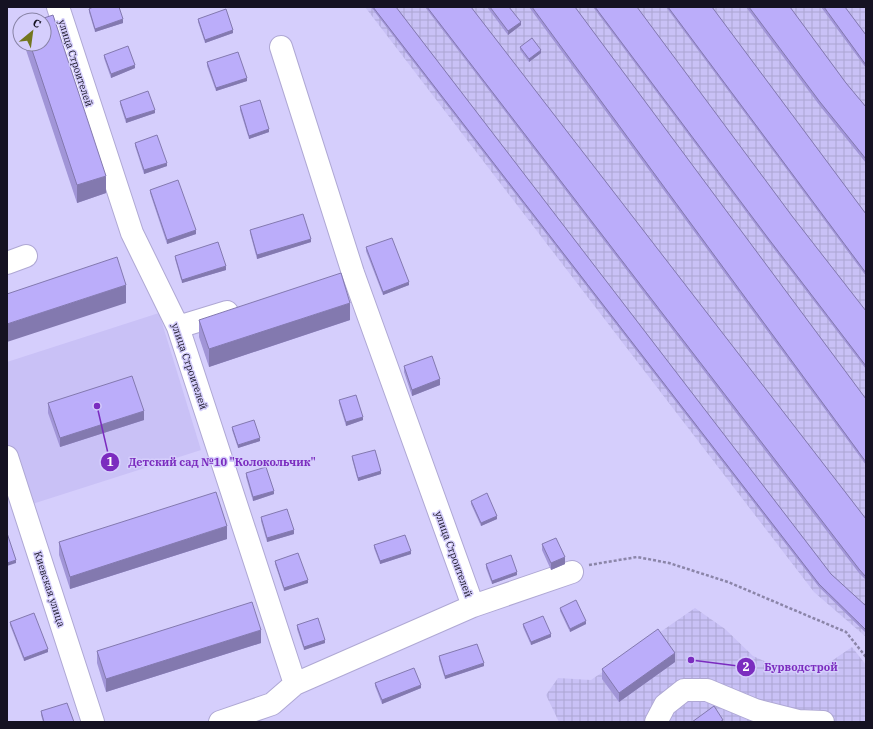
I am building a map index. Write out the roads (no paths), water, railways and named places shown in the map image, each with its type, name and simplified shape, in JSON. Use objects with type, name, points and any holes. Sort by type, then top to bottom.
[{"type":"street","name":"улица Строителей","points":[[58,7],[132,233],[178,327],[295,684]]},
{"type":"street","name":"улица Строителей","points":[[281,47],[345,276],[474,606]]},
{"type":"street","points":[[178,327],[246,306]]},
{"type":"street","name":"Киевская улица","points":[[7,457],[93,722]]},
{"type":"street","name":"улица Строителей","points":[[220,722],[272,704],[295,684],[474,606],[572,572]]},
{"type":"street","points":[[656,722],[665,706],[684,690],[707,690],[755,710],[765,717],[823,722]]},
{"type":"place","name":"Детский сад №10 \"Колокольчик\"","points":[[97,406]]},
{"type":"place","name":"Бурводстрой","points":[[691,660]]}]
